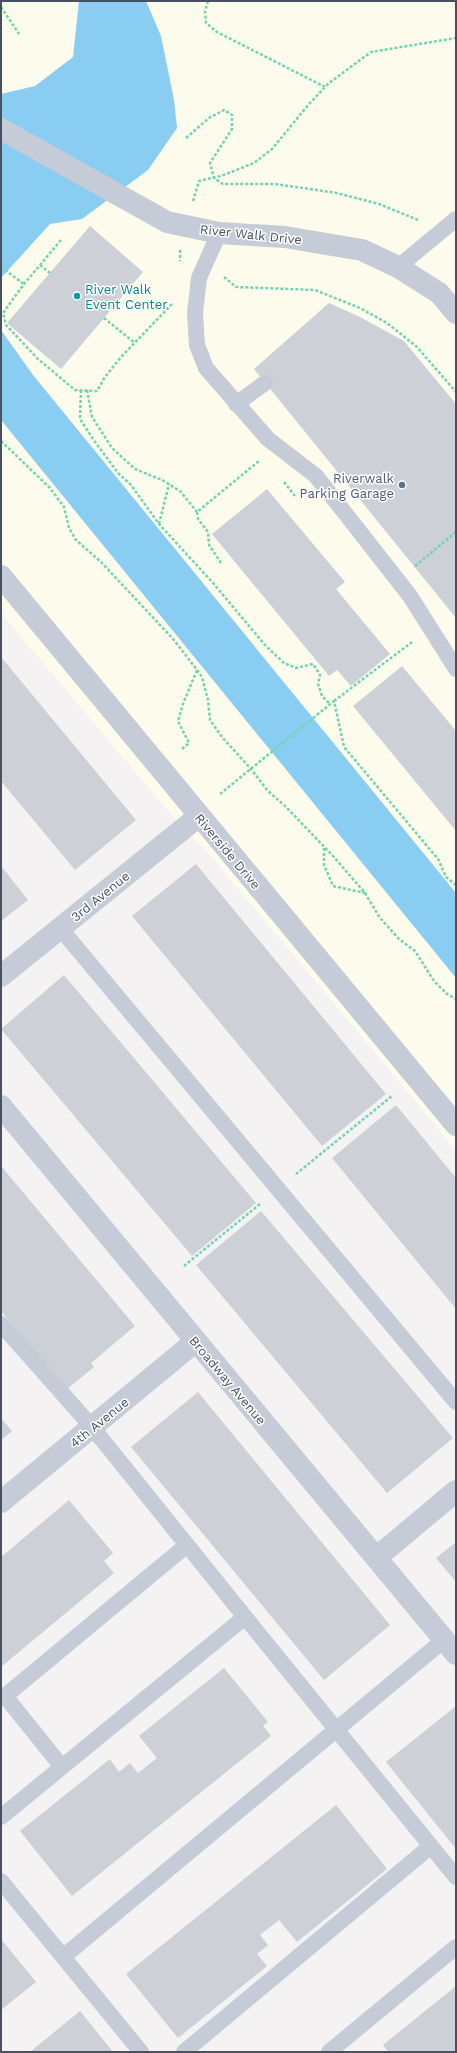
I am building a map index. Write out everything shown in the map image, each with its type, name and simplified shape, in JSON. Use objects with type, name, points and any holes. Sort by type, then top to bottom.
[{"type":"street","name":"River Walk Drive","points":[[1,130],[176,224],[219,233],[284,237],[362,250],[398,267],[439,293],[456,313]]},
{"type":"street","name":"Riverside Drive","points":[[1,576],[456,1125]]},
{"type":"street","name":"3rd Avenue","points":[[1,976],[199,816]]},
{"type":"street","name":"Broadway Avenue","points":[[1,1106],[450,1647]]},
{"type":"street","name":"4th Avenue","points":[[1,1502],[196,1342]]},
{"type":"street","points":[[376,1558],[456,1491]]},
{"type":"lane","points":[[398,267],[456,219]]},
{"type":"lane","points":[[219,233],[199,278],[194,313],[197,346],[206,368],[268,439],[316,476],[410,596],[456,669]]},
{"type":"lane","points":[[236,404],[265,384]]},
{"type":"lane","points":[[60,928],[456,1402]]},
{"type":"lane","points":[[1,1324],[92,1427],[456,1877]]},
{"type":"lane","points":[[62,1766],[5,1696],[187,1545]]},
{"type":"lane","points":[[1,1817],[245,1616]]},
{"type":"lane","points":[[63,1957],[337,1731],[450,1647]]},
{"type":"lane","points":[[184,2052],[431,1846]]},
{"type":"lane","points":[[1,1881],[141,2052]]},
{"type":"lane","points":[[329,2052],[456,1947]]},
{"type":"path","points":[[208,1],[205,11],[206,24],[217,32],[325,87]]},
{"type":"path","points":[[1,7],[19,34]]},
{"type":"path","points":[[181,266],[176,224],[199,181],[214,178],[254,163],[272,149],[325,87],[371,52],[456,38]]},
{"type":"path","points":[[186,138],[209,118],[224,110],[232,114],[232,129],[210,163],[214,178],[223,184],[275,184],[337,193],[379,204],[441,232]]},
{"type":"path","points":[[61,240],[24,284],[3,313],[6,325],[38,359],[75,390],[96,391],[104,377],[174,301]]},
{"type":"path","points":[[173,248],[206,262],[236,287],[315,290],[360,308],[387,323],[416,347],[456,392]]},
{"type":"path","points":[[40,265],[50,273]]},
{"type":"path","points":[[1,267],[24,284]]},
{"type":"path","points":[[104,318],[135,343]]},
{"type":"path","points":[[81,390],[80,418],[93,439],[118,473],[131,485],[158,524],[213,583],[265,645],[284,663],[296,668],[313,664],[320,675],[318,684],[322,696],[330,704]]},
{"type":"path","points":[[87,390],[92,417],[112,448],[135,469],[169,484],[180,491],[197,512],[198,519],[208,532],[209,545],[221,563]]},
{"type":"path","points":[[1,442],[50,488],[64,506],[69,528],[76,540],[101,562],[174,640],[197,670],[202,677],[206,692],[210,720],[267,790],[286,807],[365,893],[380,918],[399,939],[414,951],[434,981],[447,994],[456,999]]},
{"type":"path","points":[[197,512],[263,458]]},
{"type":"path","points":[[282,480],[295,496]]},
{"type":"path","points":[[158,524],[169,484]]},
{"type":"path","points":[[414,567],[456,532]]},
{"type":"path","points":[[220,794],[330,704],[430,628]]},
{"type":"path","points":[[182,749],[189,743],[178,721],[183,704],[197,670]]},
{"type":"path","points":[[334,701],[344,747],[438,859],[446,877],[456,885]]},
{"type":"path","points":[[324,847],[324,865],[333,886],[365,893]]},
{"type":"shaded area","points":[[1,1],[456,1],[456,1150],[215,861],[164,806],[1,613]]},
{"type":"water","points":[[79,1],[146,1],[161,36],[174,100],[177,128],[148,170],[82,219],[50,224],[1,278],[1,94],[35,86],[73,57]]},
{"type":"water","points":[[1,330],[33,375],[456,893],[456,978],[1,420]]},
{"type":"building","name":"River Walk Event Center","points":[[90,226],[143,272],[61,369],[7,323]]},
{"type":"building","name":"Riverwalk Parking Garage","points":[[329,303],[360,317],[404,341],[456,404],[456,618],[254,369]]},
{"type":"building","points":[[267,489],[345,582],[336,589],[390,654],[351,686],[337,670],[329,676],[212,534]]},
{"type":"building","points":[[1,657],[136,820],[75,870],[1,781]]},
{"type":"building","points":[[402,666],[456,731],[456,831],[353,706]]},
{"type":"building","points":[[196,864],[386,1094],[322,1146],[132,916]]},
{"type":"building","points":[[1,866],[28,900],[1,921]]},
{"type":"building","points":[[64,975],[256,1203],[192,1256],[1,1029]]},
{"type":"building","points":[[396,1105],[456,1178],[456,1309],[332,1158]]},
{"type":"building","points":[[1,1166],[135,1326],[91,1363],[94,1367],[66,1390],[1,1311]]},
{"type":"building","points":[[261,1211],[453,1438],[387,1493],[196,1265]]},
{"type":"building","points":[[198,1392],[390,1625],[324,1680],[131,1447]]},
{"type":"building","points":[[1,1418],[12,1431],[1,1440]]},
{"type":"building","points":[[69,1500],[113,1553],[104,1561],[114,1573],[1,1667],[1,1557]]},
{"type":"building","points":[[456,1542],[456,1582],[436,1558]]},
{"type":"building","points":[[224,1668],[268,1722],[263,1726],[271,1736],[72,1896],[20,1831],[110,1759],[119,1772],[130,1763],[138,1773],[157,1758],[139,1736]]},
{"type":"building","points":[[456,1706],[456,1849],[386,1762]]},
{"type":"building","points":[[336,1805],[387,1869],[297,1942],[279,1920],[260,1935],[268,1945],[257,1954],[267,1966],[178,2038],[126,1974]]},
{"type":"building","points":[[1,1939],[36,1982],[1,2010]]},
{"type":"building","points":[[456,1986],[456,2052],[388,2052],[383,2045]]},
{"type":"building","points":[[80,2011],[113,2052],[30,2052]]},
{"type":"place","name":"River Walk Event Center","points":[[77,296]]},
{"type":"place","name":"Riverwalk Parking Garage","points":[[402,485]]}]
